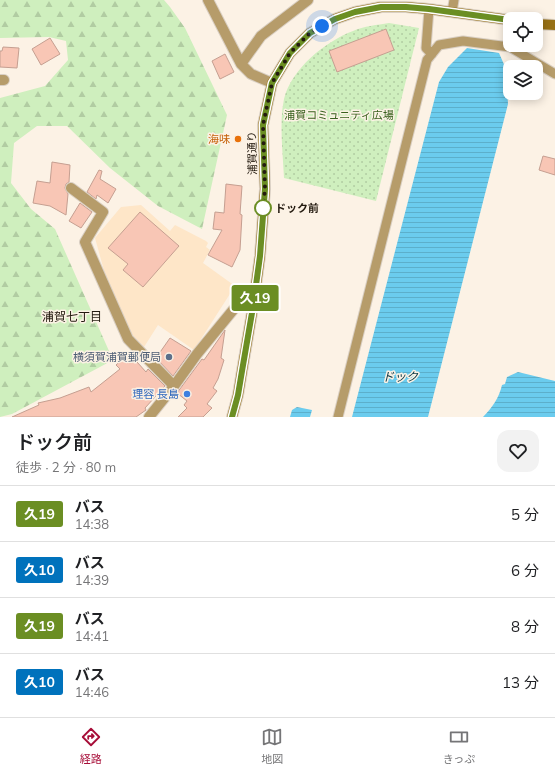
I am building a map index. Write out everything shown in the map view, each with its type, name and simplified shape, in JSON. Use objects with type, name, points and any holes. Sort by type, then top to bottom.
[{"type":"main road","name":"浦賀通り","points":[[232,417],[238,395],[260,256],[265,189],[263,125],[272,83],[290,53],[310,33],[335,19],[381,7],[405,4],[429,9],[503,19]]},
{"type":"main road","points":[[543,24],[555,25]]},
{"type":"street","points":[[208,0],[241,64],[251,74],[272,83]]},
{"type":"street","points":[[241,64],[261,36],[308,0]]},
{"type":"street","points":[[71,188],[103,212],[85,242],[128,339],[174,386]]},
{"type":"street","points":[[150,417],[197,354],[238,304],[253,307]]},
{"type":"lane","points":[[452,12],[454,0]]},
{"type":"lane","points":[[429,9],[426,48],[432,54]]},
{"type":"lane","points":[[338,417],[427,60],[439,45],[463,41],[510,47],[555,74]]},
{"type":"shaded area","points":[[141,205],[170,231],[175,225],[206,241],[208,243],[206,247],[210,250],[203,263],[235,286],[194,350],[158,325],[144,347],[130,333],[105,274],[95,238],[121,207]]},
{"type":"green space","points":[[0,0],[164,0],[185,28],[227,115],[202,229],[158,206],[110,168],[67,126],[37,126],[14,143],[11,183],[31,209],[55,229],[113,360],[12,414],[0,417],[0,98],[45,86],[68,60],[66,41],[49,37],[0,38]]},
{"type":"green space","name":"浦賀コミュニティ広場","points":[[389,23],[419,28],[376,201],[284,178],[282,118],[284,99],[294,77],[311,58],[332,42],[357,29]]},
{"type":"water","name":"ドック","points":[[467,48],[499,53],[503,62],[503,100],[508,100],[508,104],[428,417],[352,417],[439,82],[448,67]]},
{"type":"water","points":[[518,372],[555,381],[555,417],[483,417],[495,402],[502,385],[505,384],[507,377]]},
{"type":"water","points":[[297,407],[312,410],[310,417],[290,417],[292,410]]},
{"type":"building","points":[[386,29],[394,50],[337,72],[329,51]]},
{"type":"building","points":[[50,38],[60,54],[41,65],[32,49]]},
{"type":"building","points":[[3,47],[19,48],[17,68],[0,67],[0,51],[2,51]]},
{"type":"building","points":[[225,54],[234,72],[220,79],[212,61]]},
{"type":"building","points":[[543,156],[555,159],[555,175],[539,170]]},
{"type":"building","points":[[52,162],[70,165],[69,182],[66,184],[65,188],[68,194],[66,215],[50,206],[33,203],[37,181],[50,183]]},
{"type":"building","points":[[99,170],[102,171],[100,179],[116,189],[108,203],[97,195],[96,199],[87,192]]},
{"type":"building","points":[[226,184],[242,186],[240,250],[232,267],[208,255],[222,230],[213,229],[215,212],[224,213]]},
{"type":"building","points":[[80,203],[92,212],[81,228],[69,221]]},
{"type":"building","points":[[140,212],[179,246],[143,287],[123,270],[128,264],[108,248]]},
{"type":"building","points":[[225,330],[221,358],[224,360],[218,379],[213,388],[217,391],[207,404],[212,408],[203,417],[178,417],[187,408],[184,405],[187,401],[177,393],[202,359],[204,360]]},
{"type":"building","points":[[170,338],[191,351],[173,376],[156,358]]},
{"type":"building","points":[[129,353],[146,372],[148,369],[165,386],[145,408],[146,410],[136,417],[12,417],[39,405],[38,403],[60,398],[89,387],[91,392],[120,369],[116,365]]},
{"type":"bus line","name":"久19","points":[[232,417],[238,395],[258,275],[265,189],[263,125],[272,83],[290,53],[310,33],[335,19],[355,12],[381,7],[429,9],[503,19]]},
{"type":"place","name":"海味","points":[[238,139]]},
{"type":"place","name":"ドック前","points":[[263,208]]},
{"type":"place","name":"横須賀浦賀郵便局","points":[[169,357]]},
{"type":"place","name":"理容 長島","points":[[187,394]]},
{"type":"district","name":"浦賀七丁目","points":[[72,316]]},
{"type":"route","points":[[263,208],[265,189],[263,125],[272,83],[290,53],[310,33],[322,26]]}]
